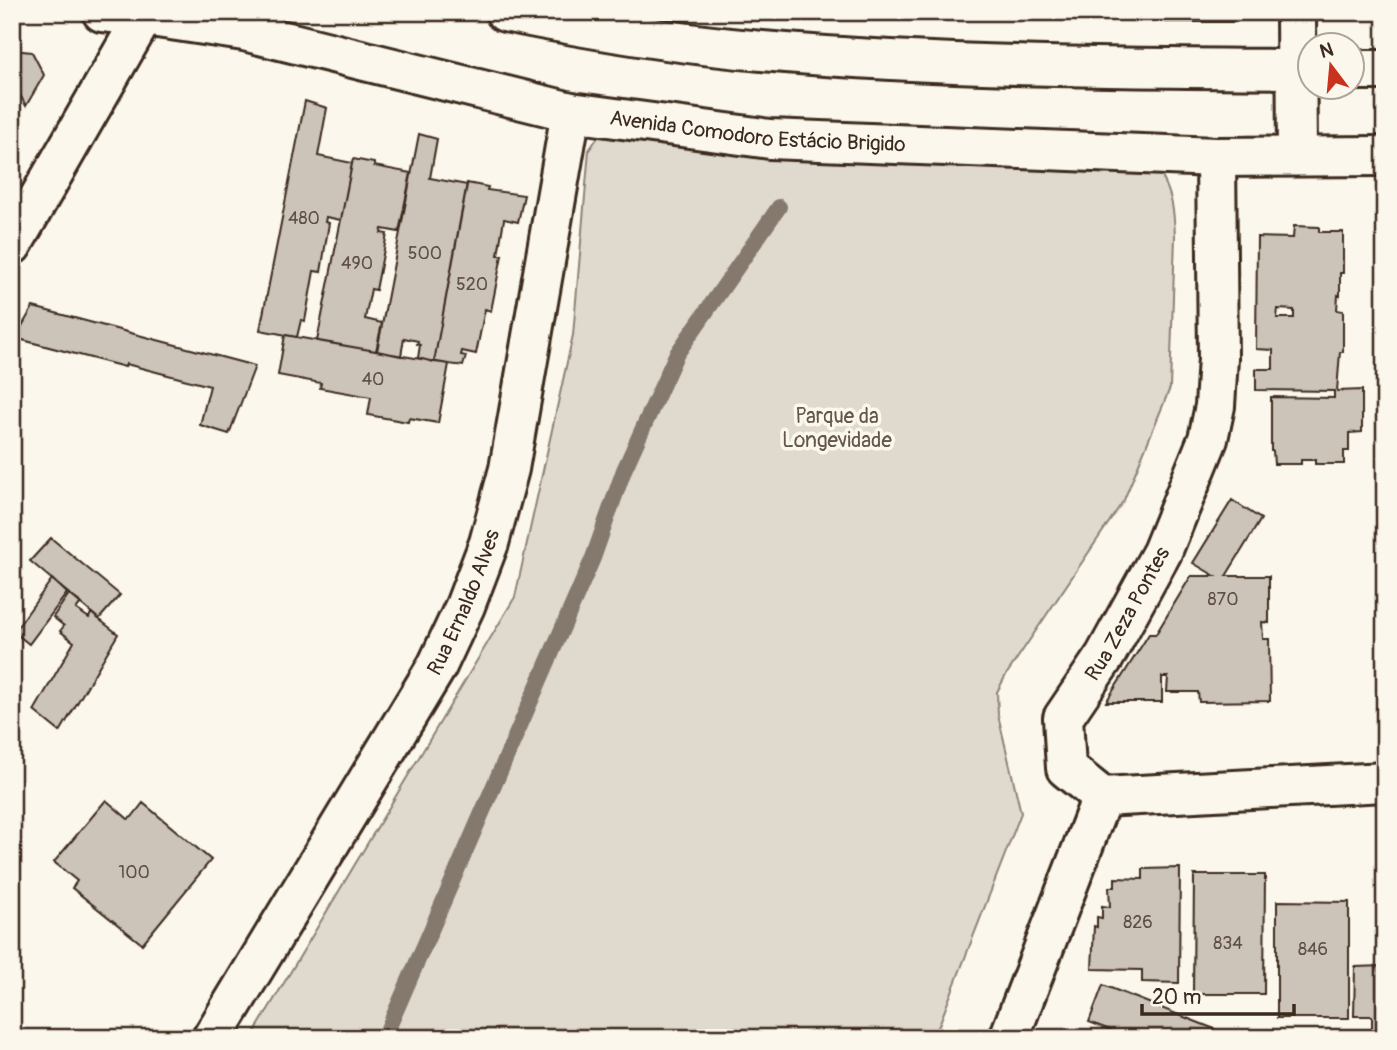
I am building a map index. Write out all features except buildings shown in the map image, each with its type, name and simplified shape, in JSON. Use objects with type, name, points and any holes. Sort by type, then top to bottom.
[{"type":"street","name":"Avenida Comodoro Estácio Brigido","points":[[102,12],[145,14],[244,31],[571,111],[770,139],[1216,157],[1385,156]]},
{"type":"street","points":[[505,12],[585,28],[760,51],[944,63],[1296,69]]},
{"type":"street","points":[[1296,12],[1298,32]]},
{"type":"street","points":[[12,244],[145,14]]},
{"type":"street","points":[[1366,70],[1385,70]]},
{"type":"street","points":[[1297,156],[1301,102]]},
{"type":"street","name":"Rua Ernaldo Alves","points":[[212,1038],[437,666],[470,593],[489,543],[509,470],[571,111]]},
{"type":"street","name":"Rua Zeza Pontes","points":[[1102,797],[1066,768],[1063,718],[1105,656],[1162,552],[1208,439],[1215,406],[1218,358],[1216,157]]},
{"type":"street","points":[[1009,1038],[1102,797],[1385,782]]},
{"type":"green space","name":"Parque da Longevidade","points":[[610,134],[1154,162],[1168,189],[1175,236],[1170,388],[1124,500],[997,692],[998,715],[1021,813],[934,1038],[251,1038],[515,597],[573,335],[589,150],[598,137]]},
{"type":"waterway","points":[[384,1038],[593,558],[624,470],[676,355],[779,207]]}]
